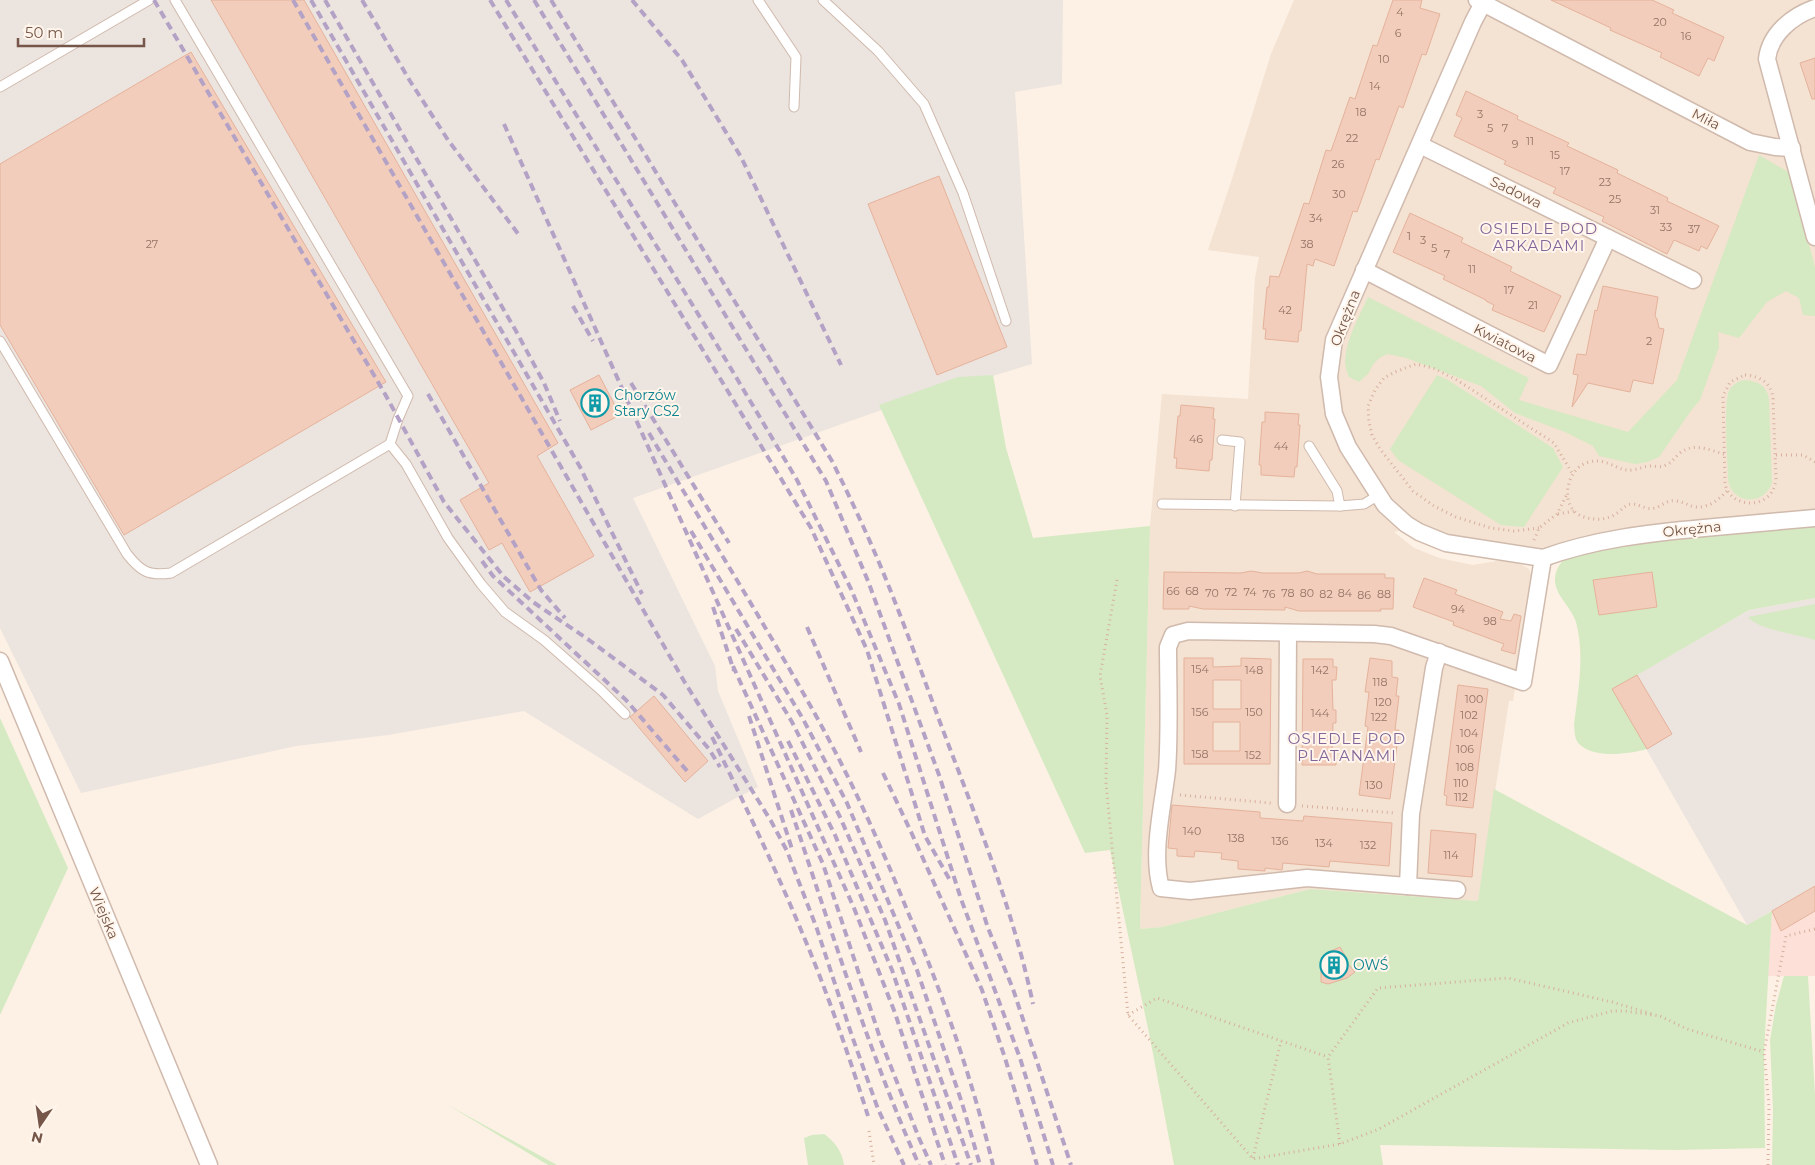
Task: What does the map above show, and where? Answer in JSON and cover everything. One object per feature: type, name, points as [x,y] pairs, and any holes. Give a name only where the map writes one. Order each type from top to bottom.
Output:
[{"type":"street","name":"Okrężna","points":[[1480,2],[1473,22],[1334,340],[1330,362],[1330,386],[1334,414],[1342,436],[1377,496],[1394,515],[1431,538],[1446,543],[1543,558],[1569,548],[1600,541],[1667,531],[1815,518]]},
{"type":"street","name":"Miła","points":[[1480,2],[1750,142],[1792,148]]},
{"type":"street","points":[[1813,5],[1783,27],[1775,36],[1767,59],[1770,76],[1792,148],[1815,236]]},
{"type":"street","name":"Sadowa","points":[[1420,144],[1693,280]]},
{"type":"street","name":"Kwiatowa","points":[[1364,270],[1549,365],[1608,238]]},
{"type":"street","points":[[1457,890],[1307,878],[1190,891],[1161,888],[1157,865],[1160,818],[1167,769],[1168,647],[1173,635],[1188,630],[1382,635],[1406,640],[1523,682],[1543,558]]},
{"type":"street","points":[[1286,804],[1288,633]]},
{"type":"street","points":[[1408,886],[1411,814],[1434,668],[1439,652]]},
{"type":"street","name":"Wiejska","points":[[0,661],[209,1165]]},
{"type":"lane","points":[[0,87],[149,0]]},
{"type":"lane","points":[[0,341],[127,554],[138,568],[156,575],[171,573],[390,444],[408,396],[175,0]]},
{"type":"lane","points":[[758,0],[796,57],[794,106]]},
{"type":"lane","points":[[823,0],[878,51],[924,104],[963,193],[1006,321]]},
{"type":"lane","points":[[1222,440],[1240,442],[1235,506]]},
{"type":"lane","points":[[390,444],[406,464],[448,538],[505,612],[544,640],[601,690],[624,714]]},
{"type":"lane","points":[[1309,446],[1337,491],[1340,506]]},
{"type":"lane","points":[[1162,504],[1340,506],[1364,504],[1377,496]]},
{"type":"path","points":[[1539,528],[1514,531],[1491,528],[1456,517],[1434,506],[1414,491],[1380,449],[1372,435],[1368,406],[1375,390],[1384,378],[1416,364],[1433,368],[1457,380],[1554,444],[1572,473]]},
{"type":"path","points":[[1745,375],[1758,377],[1772,390],[1776,481],[1767,498],[1750,503],[1738,500],[1727,491],[1724,454],[1723,396],[1730,382],[1745,375]]},
{"type":"path","points":[[1532,546],[1539,528],[1557,514],[1567,494],[1568,482],[1572,473],[1581,464],[1595,460],[1608,462],[1620,468],[1630,470],[1650,466],[1662,467],[1670,463],[1683,451],[1694,447],[1707,448],[1724,454]]},
{"type":"path","points":[[1776,455],[1803,455],[1815,462]]},
{"type":"path","points":[[1557,514],[1575,512],[1598,520],[1614,515],[1625,506],[1633,504],[1650,508],[1675,500],[1691,507],[1704,507],[1710,505],[1727,491]]},
{"type":"path","points":[[1567,494],[1575,512]]},
{"type":"path","points":[[1117,580],[1100,676],[1107,714],[1106,783],[1128,1015],[1253,1159]]},
{"type":"path","points":[[1768,1165],[1769,1106],[1764,1052],[1786,936],[1815,929]]},
{"type":"path","points":[[1340,1144],[1328,1057],[1378,988],[1508,978],[1612,1002],[1660,1016],[1687,1029],[1764,1052]]},
{"type":"path","points":[[1128,1015],[1158,998],[1328,1057]]},
{"type":"path","points":[[1253,1159],[1340,1144],[1379,1129],[1568,1022],[1612,1011],[1660,1016]]},
{"type":"path","points":[[1253,1159],[1281,1041]]},
{"type":"path","points":[[869,1131],[874,1165]]},
{"type":"shaded area","points":[[0,0],[1063,0],[1062,84],[1015,92],[1032,364],[890,407],[633,498],[715,666],[718,691],[758,787],[698,819],[524,711],[388,735],[296,746],[81,793],[0,628]]},
{"type":"shaded area","points":[[1294,0],[1815,0],[1815,510],[1650,526],[1587,535],[1541,548],[1454,536],[1421,524],[1394,532],[1414,548],[1439,558],[1473,565],[1503,560],[1517,562],[1529,569],[1532,578],[1513,701],[1509,701],[1478,901],[1310,889],[1162,927],[1140,929],[1150,526],[1162,394],[1248,399],[1255,278],[1259,257],[1208,250],[1271,54]]},
{"type":"shaded area","points":[[1815,598],[1815,886],[1747,925],[1612,689],[1749,610]]},
{"type":"shaded area","points":[[1815,886],[1815,976],[1768,976],[1772,911]]},
{"type":"green space","points":[[1759,155],[1790,173],[1815,267],[1815,316],[1803,315],[1799,298],[1786,291],[1767,302],[1739,338],[1718,332],[1719,347],[1700,400],[1659,457],[1635,464],[1599,456],[1593,446],[1565,432],[1515,413],[1481,386],[1406,358],[1388,354],[1374,363],[1368,374],[1359,382],[1349,377],[1345,361],[1346,353],[1354,328],[1368,297],[1529,378],[1519,400],[1628,432],[1677,380]]},
{"type":"green space","points":[[993,375],[1006,448],[1033,538],[1150,526],[1140,929],[1162,927],[1310,889],[1478,901],[1494,789],[1747,925],[1772,911],[1764,1052],[1765,1148],[1674,1150],[1380,1145],[1383,1165],[1174,1165],[1150,1038],[1110,850],[1085,853],[879,405],[958,377]]},
{"type":"green space","points":[[1437,375],[1448,380],[1553,448],[1563,467],[1524,527],[1501,525],[1398,460],[1390,449]]},
{"type":"green space","points":[[1744,380],[1753,381],[1764,387],[1769,399],[1772,483],[1768,491],[1755,499],[1741,498],[1735,494],[1730,487],[1728,479],[1727,398],[1732,387]]},
{"type":"green space","points":[[1815,526],[1815,598],[1749,610],[1613,689],[1647,749],[1622,754],[1602,753],[1585,749],[1577,742],[1574,725],[1580,674],[1579,635],[1574,616],[1555,584],[1560,563],[1572,554],[1642,542]]},
{"type":"green space","points":[[1815,604],[1815,640],[1760,625],[1748,617]]},
{"type":"green space","points":[[0,718],[68,868],[0,1015]]},
{"type":"green space","points":[[1784,976],[1808,976],[1815,1095],[1815,1165],[1772,1165],[1773,1110],[1770,1040],[1776,1005]]},
{"type":"green space","points":[[448,1105],[557,1165],[548,1165]]},
{"type":"green space","points":[[824,1134],[837,1147],[842,1155],[844,1165],[808,1165],[804,1138]]},
{"type":"building","points":[[211,0],[304,0],[558,443],[537,456],[594,556],[530,592],[502,543],[489,550],[460,500],[489,483]]},
{"type":"building","points":[[1393,0],[1422,0],[1420,8],[1440,14],[1426,55],[1422,54],[1403,108],[1399,106],[1379,160],[1376,159],[1357,212],[1353,211],[1334,266],[1315,259],[1313,266],[1307,264],[1301,331],[1299,331],[1298,342],[1265,339],[1266,329],[1263,329],[1267,287],[1269,287],[1270,276],[1279,277],[1304,203],[1309,204],[1326,150],[1331,151],[1350,97],[1355,99],[1373,45],[1377,46]]},
{"type":"building","points":[[1551,0],[1652,0],[1674,10],[1672,13],[1724,37],[1714,61],[1708,58],[1699,76],[1660,57],[1662,53],[1610,30],[1611,28]]},
{"type":"building","points":[[191,52],[386,382],[124,535],[0,325],[0,164]]},
{"type":"building","points":[[1815,58],[1815,99],[1812,99],[1800,63]]},
{"type":"building","points":[[1466,91],[1518,116],[1517,119],[1569,143],[1567,146],[1618,170],[1617,173],[1668,198],[1667,201],[1719,226],[1707,249],[1701,246],[1699,251],[1674,240],[1667,254],[1602,221],[1604,217],[1553,193],[1556,188],[1504,164],[1506,161],[1454,136],[1462,118],[1456,115]]},
{"type":"building","points":[[939,176],[1007,347],[937,375],[868,204]]},
{"type":"building","points":[[1410,213],[1463,238],[1461,242],[1512,267],[1510,271],[1561,296],[1544,332],[1492,310],[1494,305],[1486,300],[1443,279],[1445,276],[1393,252]]},
{"type":"building","points":[[1603,286],[1658,297],[1655,316],[1659,328],[1664,329],[1653,384],[1633,380],[1630,392],[1588,383],[1572,407],[1578,375],[1573,374],[1577,354],[1586,355],[1595,310],[1597,311]]},
{"type":"building","name":"Chorzów Stary CS2","points":[[599,375],[620,415],[591,430],[570,390]]},
{"type":"building","points":[[1181,405],[1214,408],[1212,460],[1210,460],[1209,471],[1176,468],[1177,458],[1174,458],[1178,416],[1180,416]]},
{"type":"building","points":[[1265,412],[1299,414],[1297,467],[1295,467],[1294,477],[1261,475],[1261,465],[1259,465],[1262,422],[1265,422]]},
{"type":"building","points":[[1251,571],[1263,573],[1299,573],[1307,571],[1317,574],[1385,574],[1385,578],[1394,578],[1393,609],[1380,609],[1381,611],[1299,611],[1285,607],[1285,610],[1203,609],[1189,606],[1189,609],[1163,609],[1164,572],[1241,573]]},
{"type":"building","points":[[1652,572],[1657,607],[1599,615],[1593,580]]},
{"type":"building","points":[[1424,578],[1457,590],[1455,594],[1503,612],[1500,619],[1511,621],[1514,614],[1521,616],[1515,654],[1501,650],[1504,644],[1453,625],[1454,622],[1413,607]]},
{"type":"building","points":[[1184,658],[1213,658],[1213,667],[1241,666],[1241,658],[1271,659],[1270,764],[1184,764]],"holes":[[[1213,680],[1241,680],[1241,709],[1213,709]],[[1213,722],[1240,722],[1240,751],[1213,751]]]},
{"type":"building","points":[[1370,658],[1392,661],[1392,677],[1398,678],[1396,696],[1399,696],[1395,730],[1399,730],[1390,799],[1359,795],[1368,727],[1365,726],[1369,692],[1365,692]]},
{"type":"building","points":[[1303,659],[1333,659],[1333,667],[1337,667],[1336,680],[1332,680],[1333,710],[1336,710],[1336,723],[1333,723],[1332,752],[1336,752],[1336,765],[1302,765]]},
{"type":"building","points":[[1637,675],[1672,734],[1647,749],[1612,689]]},
{"type":"building","points":[[1458,685],[1488,689],[1473,808],[1446,805],[1447,796],[1444,795]]},
{"type":"building","points":[[654,696],[708,761],[685,782],[630,717]]},
{"type":"building","points":[[1172,805],[1260,812],[1260,818],[1303,821],[1304,816],[1392,823],[1389,866],[1330,861],[1329,867],[1283,863],[1282,870],[1265,868],[1265,871],[1238,869],[1238,861],[1221,859],[1222,853],[1195,851],[1194,857],[1177,856],[1177,849],[1168,848]]},
{"type":"building","points":[[1431,830],[1476,834],[1472,877],[1428,873]]},
{"type":"building","points":[[1815,886],[1815,911],[1781,931],[1772,911]]},
{"type":"building","name":"OWŚ","points":[[1340,947],[1348,964],[1355,972],[1347,978],[1328,984],[1321,982],[1321,960],[1331,951]]},
{"type":"railway","points":[[154,0],[385,394],[444,502],[504,577],[533,602],[589,640],[663,695],[709,749],[720,767]]},
{"type":"railway","points":[[293,0],[684,681],[771,821],[787,851],[817,929],[878,1109],[904,1165]]},
{"type":"railway","points":[[311,0],[580,467],[642,594]]},
{"type":"railway","points":[[325,0],[516,331],[544,383],[560,421]]},
{"type":"railway","points":[[362,0],[448,140],[519,235]]},
{"type":"railway","points":[[490,0],[811,528],[867,650],[925,836],[951,882]]},
{"type":"railway","points":[[506,0],[717,345],[797,480],[851,589],[899,704],[961,899],[1020,1058],[1053,1165]]},
{"type":"railway","points":[[534,0],[826,481],[868,581],[939,775],[988,928],[1013,989],[1071,1165]]},
{"type":"railway","points":[[551,0],[832,461],[844,485],[875,552],[897,606],[984,838],[1016,937],[1033,1004]]},
{"type":"railway","points":[[632,0],[682,60],[741,157],[841,365]]},
{"type":"railway","points":[[504,124],[854,908],[895,1013],[945,1165]]},
{"type":"railway","points":[[573,306],[593,341]]},
{"type":"railway","points":[[631,383],[729,543]]},
{"type":"railway","points":[[428,394],[541,590],[565,618]]},
{"type":"railway","points":[[649,433],[795,679],[828,738],[864,810],[897,885],[944,1004],[976,1100],[993,1165]]},
{"type":"railway","points":[[691,531],[803,719],[847,803],[917,970],[962,1103],[980,1165]]},
{"type":"railway","points":[[482,561],[493,576],[626,700],[688,772]]},
{"type":"railway","points":[[713,607],[734,671]]},
{"type":"railway","points":[[807,627],[861,752]]},
{"type":"railway","points":[[736,629],[792,722],[840,817],[885,920],[971,1165]]},
{"type":"railway","points":[[733,666],[823,864],[882,1044],[931,1165]]},
{"type":"railway","points":[[749,716],[792,849]]},
{"type":"railway","points":[[712,737],[747,809],[811,953],[837,1022],[868,1116]]},
{"type":"railway","points":[[788,741],[835,835],[892,970],[958,1165]]},
{"type":"railway","points":[[883,773],[982,990],[1005,1058],[1037,1165]]},
{"type":"railway","points":[[791,810],[867,1034],[900,1122],[919,1165]]},
{"type":"place","name":"Chorzów Stary CS2","points":[[595,403]]},
{"type":"place","name":"OWŚ","points":[[1334,965]]},
{"type":"district","name":"OSIEDLE POD ARKADAMI","points":[[1539,238]]},
{"type":"district","name":"OSIEDLE POD PLATANAMI","points":[[1347,748]]}]
